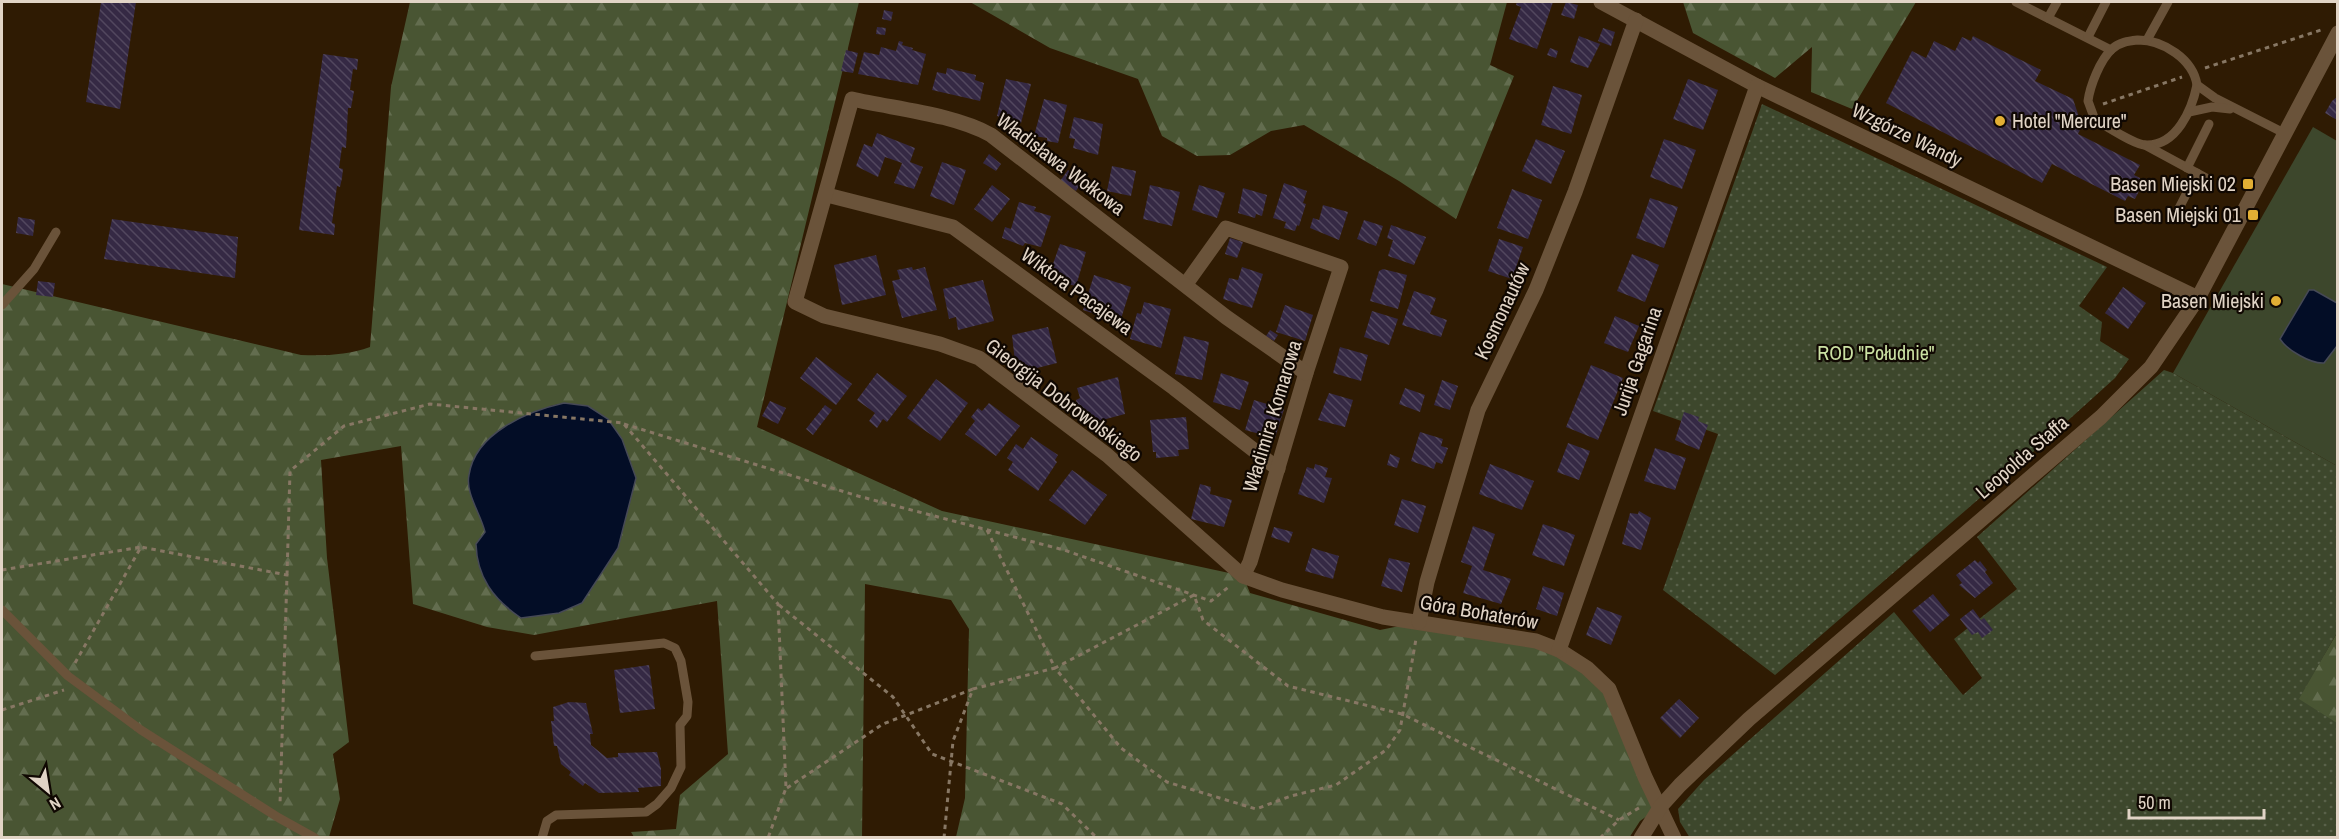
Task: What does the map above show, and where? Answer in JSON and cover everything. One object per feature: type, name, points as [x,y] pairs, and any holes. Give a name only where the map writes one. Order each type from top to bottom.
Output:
[{"type":"street","name":"Wzgórze Wandy","points":[[1601,2],[1756,86],[2198,298]]},
{"type":"street","name":"Kosmonautów","points":[[1419,622],[1426,582],[1478,410],[1536,290],[1575,192],[1636,20]]},
{"type":"street","name":"Leopolda Staffa","points":[[1641,837],[1661,806],[1690,774],[1780,692],[2101,417],[2151,367],[2198,298],[2337,33]]},
{"type":"street","name":"Jurija Gagarina","points":[[1559,650],[1756,86]]},
{"type":"street","name":"Władisława Wołkowa","points":[[827,195],[852,99],[977,127],[991,135],[1234,323],[1306,373]]},
{"type":"street","name":"Gieorgija Dobrowolskiego","points":[[827,195],[795,302],[824,316],[940,344],[979,358],[1107,455],[1243,576]]},
{"type":"street","name":"Wiktora Pacajewa","points":[[827,195],[953,227],[1174,388],[1278,470]]},
{"type":"street","name":"Władimira Komarowa","points":[[1186,284],[1226,228],[1341,267],[1306,373],[1250,562],[1243,576]]},
{"type":"street","name":"Góra Bohaterów","points":[[1243,576],[1282,590],[1383,616],[1536,641],[1559,650],[1587,668],[1609,689],[1645,777],[1674,837]]},
{"type":"lane","points":[[2016,2],[2111,50]]},
{"type":"lane","points":[[2048,18],[2057,2]]},
{"type":"lane","points":[[2088,37],[2106,2]]},
{"type":"lane","points":[[2147,40],[2168,2]]},
{"type":"lane","points":[[2175,216],[2202,176],[2095,120],[2088,101],[2099,71],[2111,50],[2124,42],[2147,40],[2186,61],[2197,85],[2215,98],[2286,134]]},
{"type":"lane","points":[[2145,145],[2169,138],[2189,112],[2197,85]]},
{"type":"lane","points":[[2189,112],[2212,107],[2239,110]]},
{"type":"lane","points":[[2187,168],[2209,124]]},
{"type":"lane","points":[[2,305],[34,269],[56,232]]},
{"type":"lane","points":[[2,610],[68,676],[141,730],[279,818],[315,837]]},
{"type":"lane","points":[[536,656],[664,643],[675,648],[681,661],[688,702],[687,716],[680,725],[681,767],[671,788],[657,804],[646,812],[630,814],[556,815],[547,820],[542,837]]},
{"type":"path","points":[[279,818],[290,471],[344,426],[430,404],[622,423],[858,496],[1064,550],[1211,601],[1243,576]]},
{"type":"path","points":[[622,423],[778,604],[893,697],[933,754],[1062,804],[1097,837]]},
{"type":"path","points":[[987,530],[1054,668],[1121,748],[1167,782],[1256,809],[1291,796],[1336,785],[1386,750],[1400,730],[1419,622]]},
{"type":"path","points":[[2,570],[141,547],[287,575]]},
{"type":"path","points":[[68,676],[141,547]]},
{"type":"path","points":[[1194,595],[1203,620],[1288,686],[1402,714],[1619,819]]},
{"type":"path","points":[[786,788],[883,724],[973,689],[1054,668],[1194,595]]},
{"type":"path","points":[[768,837],[786,788],[778,604]]},
{"type":"path","points":[[2,710],[80,684]]},
{"type":"path","points":[[944,837],[953,741],[973,689]]},
{"type":"path","points":[[1600,837],[1619,819],[1646,804],[1661,806]]},
{"type":"green space","points":[[410,2],[859,2],[757,427],[942,511],[1243,576],[1250,593],[1380,630],[1419,622],[1517,638],[1590,667],[1661,806],[1640,821],[1629,838],[956,837],[965,798],[969,629],[951,600],[865,584],[862,837],[634,837],[631,832],[676,829],[680,795],[728,754],[717,601],[534,635],[487,627],[413,604],[401,446],[321,460],[327,558],[349,742],[333,754],[340,799],[329,837],[2,838],[2,284],[301,355],[336,354],[370,347],[391,87]],"holes":[[[564,403],[588,406],[636,478],[618,548],[485,532],[481,514],[550,406]]]},
{"type":"green space","points":[[970,2],[1507,2],[1490,65],[1514,76],[1456,219],[1399,181],[1304,125],[1271,131],[1230,155],[1197,156],[1162,136],[1138,79],[1050,48]]},
{"type":"green space","points":[[1683,2],[1916,2],[1852,109],[1811,92],[1812,47],[1775,78],[1693,33]]},
{"type":"green space","name":"ROD \"Południe\"","points":[[1762,104],[2107,267],[2079,306],[2102,322],[2100,341],[2129,359],[2115,378],[2032,453],[1775,675],[1663,590],[1718,434],[1653,411]]},
{"type":"green space","name":"Basen Miejski","points":[[2313,127],[2337,141],[2337,466],[2173,373]]},
{"type":"green space","points":[[2164,370],[2337,466],[2337,633],[2299,699],[2337,723],[2337,837],[1690,838],[1680,822],[1678,809],[1704,780],[1894,612],[1963,695],[1982,678],[1954,639],[2017,589],[1977,537]]},
{"type":"green space","points":[[2337,633],[2337,837],[2286,838],[2295,704]]},
{"type":"water","points":[[2309,290],[2314,290],[2337,303],[2337,346],[2324,363],[2300,356],[2280,339]]},
{"type":"water","points":[[564,403],[588,406],[608,419],[622,439],[636,478],[618,548],[582,603],[559,613],[521,618],[502,603],[483,577],[476,544],[485,532],[469,489],[469,475],[473,460],[481,447],[505,426],[535,412]]},
{"type":"building","points":[[101,2],[136,2],[120,109],[86,102]]},
{"type":"building","points":[[1517,2],[1553,2],[1537,49],[1509,39],[1521,7],[1516,5]]},
{"type":"building","points":[[1566,2],[1578,5],[1574,19],[1561,15]]},
{"type":"building","points":[[884,10],[893,12],[891,21],[882,19]]},
{"type":"building","points":[[877,27],[886,28],[885,35],[876,34]]},
{"type":"building","points":[[1603,28],[1615,32],[1611,46],[1598,41]]},
{"type":"building","points":[[1579,36],[1600,44],[1588,68],[1570,62]]},
{"type":"building","name":"Hotel \"Mercure\"","points":[[1973,36],[2041,70],[2035,81],[2073,99],[2082,126],[2078,134],[2140,165],[2134,175],[2140,178],[2141,187],[2135,199],[2128,196],[2125,201],[2052,164],[2042,183],[1886,103],[1912,51],[1926,58],[1934,41],[1955,51],[1962,37],[1971,41]]},
{"type":"building","points":[[899,41],[903,42],[902,45],[913,48],[912,50],[926,54],[918,85],[858,74],[864,52],[879,55],[881,47],[896,51]]},
{"type":"building","points":[[1550,48],[1558,51],[1556,58],[1547,55]]},
{"type":"building","points":[[846,50],[858,53],[853,73],[841,71]]},
{"type":"building","points":[[323,54],[358,59],[357,70],[353,69],[350,90],[354,91],[351,108],[348,108],[346,148],[342,147],[339,168],[343,169],[340,187],[337,186],[332,223],[335,224],[334,235],[299,230]]},
{"type":"building","points":[[947,68],[976,75],[975,80],[984,83],[980,101],[932,90],[937,72],[946,74]]},
{"type":"building","points":[[1006,79],[1031,84],[1021,123],[997,116]]},
{"type":"building","points":[[1688,79],[1718,90],[1703,130],[1673,119]]},
{"type":"building","points":[[1553,86],[1582,95],[1571,134],[1541,125]]},
{"type":"building","points":[[2337,97],[2337,120],[2325,113]]},
{"type":"building","points":[[1044,99],[1067,105],[1058,143],[1034,136]]},
{"type":"building","points":[[1074,117],[1103,124],[1098,155],[1073,148],[1075,139],[1069,138]]},
{"type":"building","points":[[877,133],[915,148],[910,162],[923,167],[914,189],[894,183],[902,163],[885,157],[878,177],[856,166],[864,144],[872,147]]},
{"type":"building","points":[[1536,139],[1565,151],[1551,184],[1522,171]]},
{"type":"building","points":[[1664,139],[1696,150],[1682,189],[1650,177]]},
{"type":"building","points":[[989,154],[1001,164],[996,171],[983,163]]},
{"type":"building","points":[[942,162],[966,170],[954,205],[930,196]]},
{"type":"building","points":[[1112,166],[1136,171],[1131,196],[1107,191]]},
{"type":"building","points":[[1068,170],[1083,180],[1076,191],[1060,181]]},
{"type":"building","points":[[1284,183],[1307,191],[1303,203],[1306,204],[1299,226],[1297,225],[1295,231],[1284,228],[1286,222],[1273,218]]},
{"type":"building","points":[[992,185],[1010,199],[992,222],[974,209]]},
{"type":"building","points":[[1150,185],[1180,192],[1172,226],[1143,219]]},
{"type":"building","points":[[1199,185],[1225,193],[1217,218],[1192,210]]},
{"type":"building","points":[[1243,188],[1267,195],[1262,216],[1256,214],[1255,218],[1238,213]]},
{"type":"building","points":[[1512,189],[1542,200],[1528,239],[1497,228]]},
{"type":"building","points":[[1650,198],[1678,207],[1664,248],[1636,238]]},
{"type":"building","points":[[1019,202],[1036,207],[1034,211],[1051,216],[1041,247],[1025,243],[1023,246],[1002,238],[1005,227],[1011,229]]},
{"type":"building","points":[[1323,205],[1348,212],[1339,240],[1310,228],[1313,218],[1319,220]]},
{"type":"building","points":[[18,217],[35,220],[33,236],[16,233]]},
{"type":"building","points":[[112,219],[238,237],[235,278],[104,259]]},
{"type":"building","points":[[1364,220],[1383,226],[1376,246],[1357,239]]},
{"type":"building","points":[[1391,225],[1426,237],[1414,265],[1388,256],[1393,240],[1387,238]]},
{"type":"building","points":[[1230,238],[1243,242],[1237,258],[1225,254]]},
{"type":"building","points":[[1499,239],[1523,247],[1512,279],[1488,271]]},
{"type":"building","points":[[1060,244],[1086,252],[1076,286],[1067,284],[1066,287],[1048,278]]},
{"type":"building","points":[[1632,254],[1659,265],[1645,302],[1617,291]]},
{"type":"building","points":[[876,255],[886,295],[842,305],[834,265]]},
{"type":"building","points":[[912,267],[913,270],[925,267],[937,310],[902,318],[892,281],[900,279],[897,270]]},
{"type":"building","points":[[1242,267],[1263,274],[1252,308],[1223,299],[1229,278],[1238,280]]},
{"type":"building","points":[[1383,269],[1407,275],[1398,309],[1370,301],[1379,271]]},
{"type":"building","points":[[1094,275],[1131,287],[1120,322],[1083,310]]},
{"type":"building","points":[[983,280],[994,321],[958,330],[956,317],[949,319],[943,289]]},
{"type":"building","points":[[38,281],[55,283],[53,297],[36,295]]},
{"type":"building","points":[[2123,287],[2146,303],[2128,329],[2105,313]]},
{"type":"building","points":[[1414,291],[1436,298],[1430,314],[1447,320],[1441,337],[1402,325]]},
{"type":"building","points":[[1144,302],[1171,309],[1161,348],[1130,339],[1137,313],[1141,314]]},
{"type":"building","points":[[1285,305],[1313,315],[1305,341],[1276,332]]},
{"type":"building","points":[[1372,311],[1398,319],[1389,345],[1364,337]]},
{"type":"building","points":[[1615,316],[1639,326],[1628,352],[1604,343]]},
{"type":"building","points":[[1048,327],[1057,363],[1021,372],[1018,361],[1015,362],[1012,335]]},
{"type":"building","points":[[1270,330],[1278,335],[1274,341],[1266,336]]},
{"type":"building","points":[[1184,336],[1209,342],[1202,380],[1175,374]]},
{"type":"building","points":[[1340,347],[1368,355],[1361,381],[1333,373]]},
{"type":"building","points":[[816,357],[852,384],[836,405],[800,378]]},
{"type":"building","points":[[1591,365],[1623,378],[1598,440],[1566,427]]},
{"type":"building","points":[[877,373],[907,396],[887,422],[883,419],[877,428],[869,421],[875,413],[857,400]]},
{"type":"building","points":[[1221,373],[1249,382],[1240,410],[1213,402]]},
{"type":"building","points":[[1118,377],[1125,414],[1087,424],[1085,418],[1081,419],[1076,400],[1080,398],[1077,388]]},
{"type":"building","points":[[936,379],[968,403],[940,441],[907,418]]},
{"type":"building","points":[[1442,380],[1458,386],[1450,410],[1434,405]]},
{"type":"building","points":[[1405,388],[1425,395],[1420,412],[1399,404]]},
{"type":"building","points":[[1329,393],[1353,400],[1345,427],[1318,420]]},
{"type":"building","points":[[1254,400],[1284,409],[1275,438],[1245,430]]},
{"type":"building","points":[[770,401],[786,408],[778,424],[762,416]]},
{"type":"building","points":[[989,403],[1020,426],[996,456],[965,434],[975,421],[971,417],[978,408],[982,411]]},
{"type":"building","points":[[825,405],[832,410],[813,435],[806,429]]},
{"type":"building","points":[[1684,412],[1699,417],[1698,421],[1708,425],[1699,450],[1675,440]]},
{"type":"building","points":[[1186,417],[1189,449],[1178,450],[1179,456],[1156,458],[1156,452],[1153,452],[1150,420]]},
{"type":"building","points":[[1420,432],[1443,439],[1441,446],[1448,448],[1442,464],[1436,462],[1434,469],[1411,461]]},
{"type":"building","points":[[1031,437],[1058,455],[1055,460],[1057,462],[1038,491],[1008,470],[1013,462],[1007,458],[1016,444],[1023,449]]},
{"type":"building","points":[[1568,443],[1590,451],[1579,480],[1557,472]]},
{"type":"building","points":[[1655,448],[1686,458],[1675,490],[1644,481]]},
{"type":"building","points":[[1390,454],[1400,458],[1397,468],[1387,465]]},
{"type":"building","points":[[1315,464],[1328,468],[1325,477],[1332,478],[1324,503],[1298,494],[1307,467],[1314,469]]},
{"type":"building","points":[[1490,464],[1534,481],[1522,510],[1479,494]]},
{"type":"building","points":[[1072,470],[1107,495],[1085,525],[1049,500]]},
{"type":"building","points":[[1200,484],[1211,487],[1210,494],[1232,500],[1224,527],[1191,519]]},
{"type":"building","points":[[1402,499],[1426,506],[1418,533],[1394,525]]},
{"type":"building","points":[[1639,511],[1651,518],[1641,550],[1622,544],[1630,513],[1638,514]]},
{"type":"building","points":[[1543,524],[1575,535],[1564,566],[1532,555]]},
{"type":"building","points":[[1473,526],[1495,534],[1483,570],[1511,579],[1501,604],[1463,593],[1472,566],[1461,562]]},
{"type":"building","points":[[1274,527],[1293,532],[1289,543],[1271,537]]},
{"type":"building","points":[[1312,548],[1339,556],[1333,579],[1305,571]]},
{"type":"building","points":[[1389,558],[1410,563],[1402,592],[1381,586]]},
{"type":"building","points":[[1975,560],[1978,563],[1980,561],[1993,583],[1975,598],[1959,585],[1962,583],[1956,575]]},
{"type":"building","points":[[1543,586],[1564,593],[1557,616],[1536,609]]},
{"type":"building","points":[[1933,594],[1950,615],[1930,632],[1912,611]]},
{"type":"building","points":[[1597,607],[1622,616],[1611,645],[1586,635]]},
{"type":"building","points":[[1973,609],[1993,630],[1982,638],[1978,632],[1972,635],[1960,619]]},
{"type":"building","points":[[649,665],[655,709],[620,713],[614,670]]},
{"type":"building","points":[[1679,699],[1699,718],[1680,738],[1660,718]]},
{"type":"building","points":[[569,702],[586,703],[593,734],[590,734],[591,745],[607,758],[618,757],[618,753],[657,752],[661,769],[661,786],[638,788],[639,792],[599,793],[585,783],[583,786],[569,775],[571,772],[561,764],[557,746],[554,746],[551,721],[554,721],[553,707]]},
{"type":"place","name":"Hotel \"Mercure\"","points":[[2000,121]]},
{"type":"place","name":"Basen Miejski 02","points":[[2248,184]]},
{"type":"place","name":"Basen Miejski 01","points":[[2253,215]]},
{"type":"place","name":"Basen Miejski","points":[[2276,301]]}]
